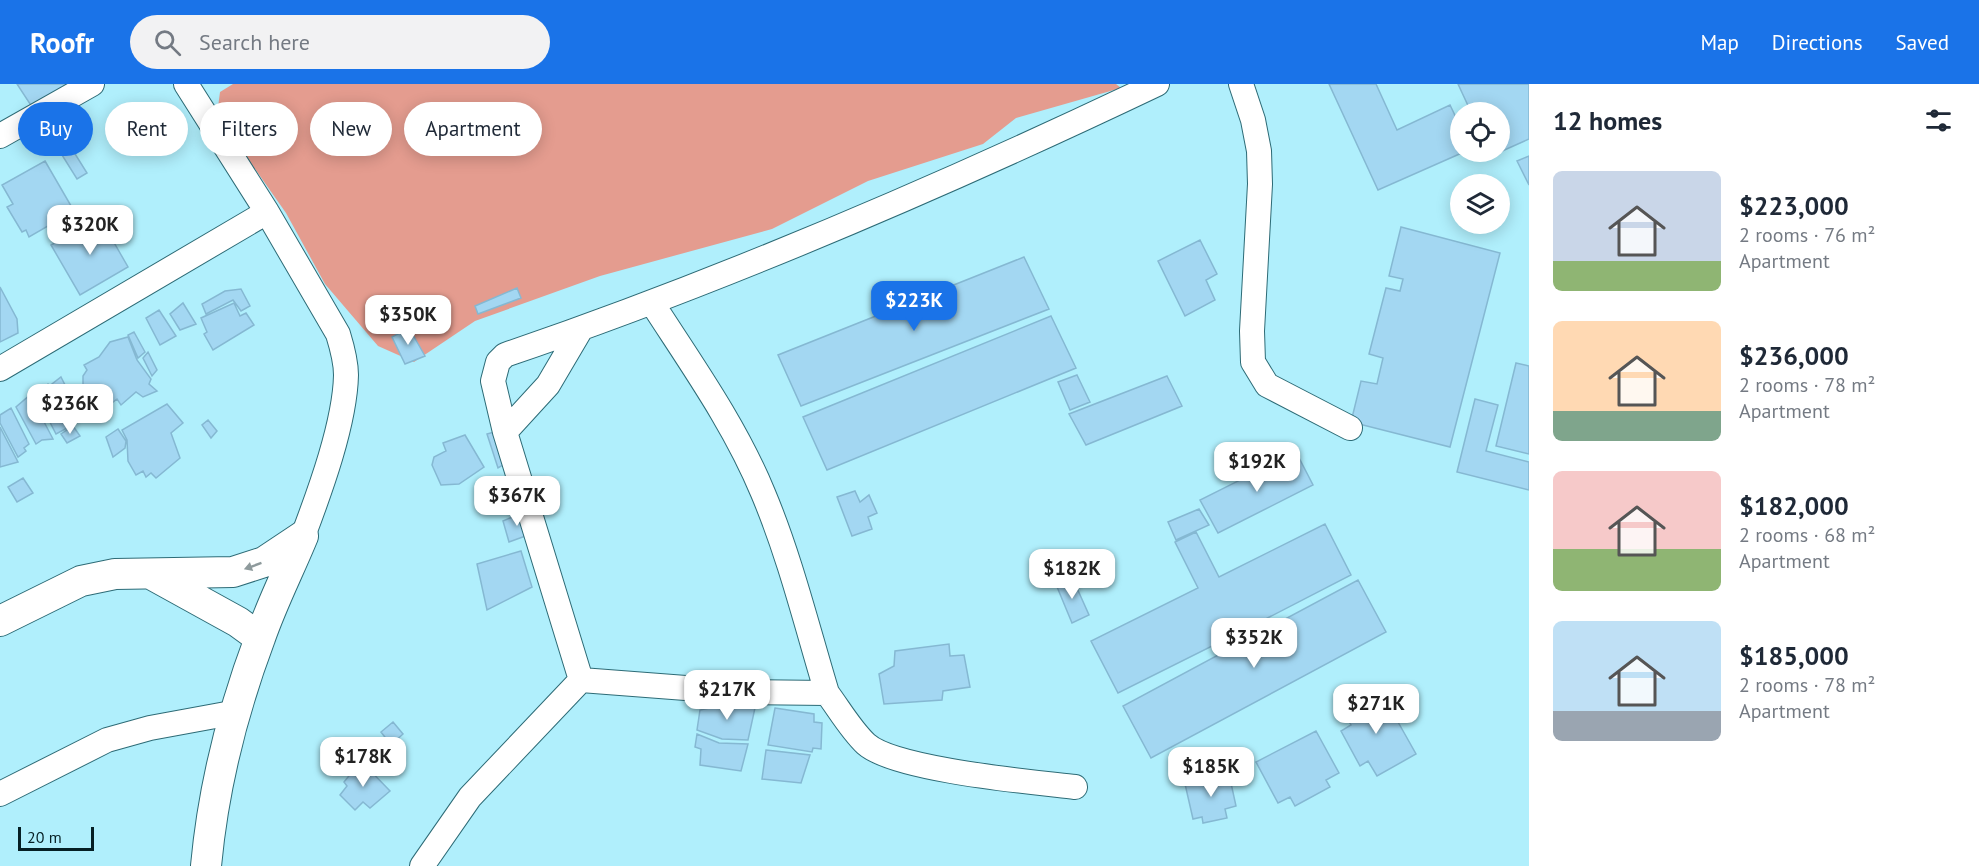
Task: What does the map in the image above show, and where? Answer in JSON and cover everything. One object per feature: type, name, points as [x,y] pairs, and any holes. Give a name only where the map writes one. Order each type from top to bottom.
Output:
[{"type":"street","points":[[0,136],[93,84]]},
{"type":"street","points":[[186,84],[267,212],[338,334],[346,374],[344,396],[322,483],[303,536],[260,638],[237,712],[216,796],[206,866]]},
{"type":"street","points":[[1241,84],[1253,120],[1259,151],[1260,184],[1252,332],[1253,362],[1267,385],[1350,428]]},
{"type":"street","points":[[581,680],[505,432],[493,381],[498,362],[505,355],[652,303],[931,190],[1143,87]]},
{"type":"street","points":[[0,369],[267,212]]},
{"type":"street","points":[[652,303],[713,397],[763,493],[783,546],[827,693],[867,744],[883,753],[922,764],[1005,779],[1076,787]]},
{"type":"street","points":[[505,432],[548,385],[581,329]]},
{"type":"street","points":[[0,621],[81,581],[115,574],[233,572],[264,561],[303,536]]},
{"type":"street","points":[[149,573],[238,622],[260,638]]},
{"type":"street","points":[[581,680],[738,692],[827,693]]},
{"type":"street","points":[[422,866],[470,796],[581,680]]},
{"type":"street","points":[[0,794],[107,740],[150,728],[237,712]]},
{"type":"shaded area","points":[[233,84],[1116,84],[1121,88],[1016,118],[983,144],[868,181],[772,229],[600,276],[475,321],[414,362],[378,346],[325,284],[286,213],[246,156],[298,156],[298,102],[219,102],[220,92]]},
{"type":"building","points":[[17,84],[74,84],[46,102],[29,102]]},
{"type":"building","points":[[1329,84],[1376,84],[1397,130],[1450,105],[1450,158],[1378,190]]},
{"type":"building","points":[[1458,84],[1529,84],[1529,139],[1510,148],[1510,102],[1466,102]]},
{"type":"building","points":[[63,156],[76,156],[87,173],[77,179]]},
{"type":"building","points":[[1529,156],[1529,185],[1517,161]]},
{"type":"building","points":[[45,161],[74,211],[29,237],[26,230],[22,232],[7,207],[13,204],[2,185]]},
{"type":"building","points":[[100,218],[128,267],[80,295],[51,245]]},
{"type":"building","points":[[1401,227],[1500,253],[1450,447],[1351,422],[1361,381],[1377,384],[1383,358],[1369,354],[1386,288],[1400,291],[1403,279],[1389,276]]},
{"type":"building","points":[[1200,240],[1217,274],[1206,280],[1215,300],[1185,316],[1158,261]]},
{"type":"building","points":[[1024,257],[1049,309],[801,406],[778,355]]},
{"type":"building","points":[[0,287],[17,319],[18,333],[0,342]]},
{"type":"building","points":[[517,288],[521,298],[478,314],[475,306]]},
{"type":"building","points":[[241,289],[250,306],[241,311],[233,300],[206,314],[202,304],[225,291]]},
{"type":"building","points":[[183,303],[196,324],[180,330],[170,314]]},
{"type":"building","points":[[234,303],[240,316],[246,313],[254,325],[213,350],[204,334],[207,332],[201,318]]},
{"type":"building","points":[[159,310],[176,336],[160,345],[146,318]]},
{"type":"building","points":[[1051,316],[1076,368],[827,470],[803,417]]},
{"type":"building","points":[[409,328],[425,356],[405,364],[392,337]]},
{"type":"building","points":[[134,332],[145,352],[138,358],[128,335]]},
{"type":"building","points":[[128,337],[137,360],[151,379],[149,384],[157,391],[143,397],[136,392],[121,405],[117,399],[108,406],[96,399],[83,385],[83,376],[87,370],[84,365],[99,357],[110,342]]},
{"type":"building","points":[[148,352],[157,370],[152,376],[143,358]]},
{"type":"building","points":[[1516,363],[1529,366],[1529,454],[1496,446]]},
{"type":"building","points":[[1077,375],[1090,402],[1070,410],[1058,382]]},
{"type":"building","points":[[1167,376],[1182,406],[1086,445],[1069,414]]},
{"type":"building","points":[[61,377],[67,389],[59,398],[52,384]]},
{"type":"building","points":[[48,384],[71,426],[56,434],[35,393]]},
{"type":"building","points":[[30,395],[53,439],[42,440],[36,444],[16,407]]},
{"type":"building","points":[[71,399],[77,407],[69,417],[64,406]]},
{"type":"building","points":[[1475,399],[1498,405],[1486,451],[1529,462],[1529,490],[1457,472]]},
{"type":"building","points":[[167,404],[183,423],[171,433],[180,458],[156,478],[151,473],[146,477],[143,471],[136,475],[128,461],[127,440],[122,430]]},
{"type":"building","points":[[11,408],[29,444],[24,448],[26,451],[18,457],[0,423],[0,415]]},
{"type":"building","points":[[208,420],[217,431],[211,438],[202,425]]},
{"type":"building","points":[[73,426],[80,436],[67,443],[61,434]]},
{"type":"building","points":[[0,427],[18,462],[0,467]]},
{"type":"building","points":[[118,429],[126,441],[125,448],[113,457],[106,437]]},
{"type":"building","points":[[498,431],[510,461],[498,468],[487,434]]},
{"type":"building","points":[[465,435],[484,467],[459,484],[441,485],[432,465],[434,457],[446,451],[443,443]]},
{"type":"building","points":[[1296,452],[1313,485],[1218,533],[1200,500]]},
{"type":"building","points":[[23,478],[33,493],[17,502],[8,487]]},
{"type":"building","points":[[855,491],[860,502],[869,495],[877,513],[868,517],[872,529],[852,536],[837,497]]},
{"type":"building","points":[[1199,509],[1209,525],[1176,540],[1168,522]]},
{"type":"building","points":[[524,512],[531,534],[509,542],[503,521]]},
{"type":"building","points":[[1325,524],[1351,575],[1252,626],[1256,633],[1225,648],[1222,641],[1118,693],[1091,641],[1198,588],[1175,542],[1196,532],[1219,577]]},
{"type":"building","points":[[521,551],[532,587],[487,610],[477,564]]},
{"type":"building","points":[[1072,577],[1089,615],[1072,623],[1055,582]]},
{"type":"building","points":[[1358,580],[1386,632],[1151,758],[1123,706]]},
{"type":"building","points":[[949,644],[950,656],[964,655],[970,687],[943,691],[942,700],[884,704],[879,674],[894,666],[895,651]]},
{"type":"building","points":[[1380,690],[1416,754],[1377,776],[1368,761],[1360,766],[1341,731],[1351,725],[1343,711]]},
{"type":"building","points":[[713,702],[755,708],[748,740],[722,739],[697,730],[700,710],[709,708]]},
{"type":"building","points":[[775,708],[814,714],[814,722],[822,723],[821,749],[813,748],[812,752],[768,745]]},
{"type":"building","points":[[393,722],[403,734],[391,745],[381,732]]},
{"type":"building","points":[[1316,731],[1339,773],[1326,780],[1330,787],[1295,806],[1290,797],[1278,803],[1256,762]]},
{"type":"building","points":[[697,734],[719,743],[748,744],[741,771],[700,765],[701,749],[695,747]]},
{"type":"building","points":[[394,746],[401,753],[389,766],[383,759]]},
{"type":"building","points":[[766,750],[810,755],[801,783],[762,779]]},
{"type":"building","points":[[361,761],[390,791],[370,808],[363,802],[355,810],[340,795],[347,786],[344,782]]},
{"type":"building","points":[[1229,774],[1236,806],[1225,809],[1227,818],[1203,823],[1202,817],[1193,819],[1185,784]]}]
